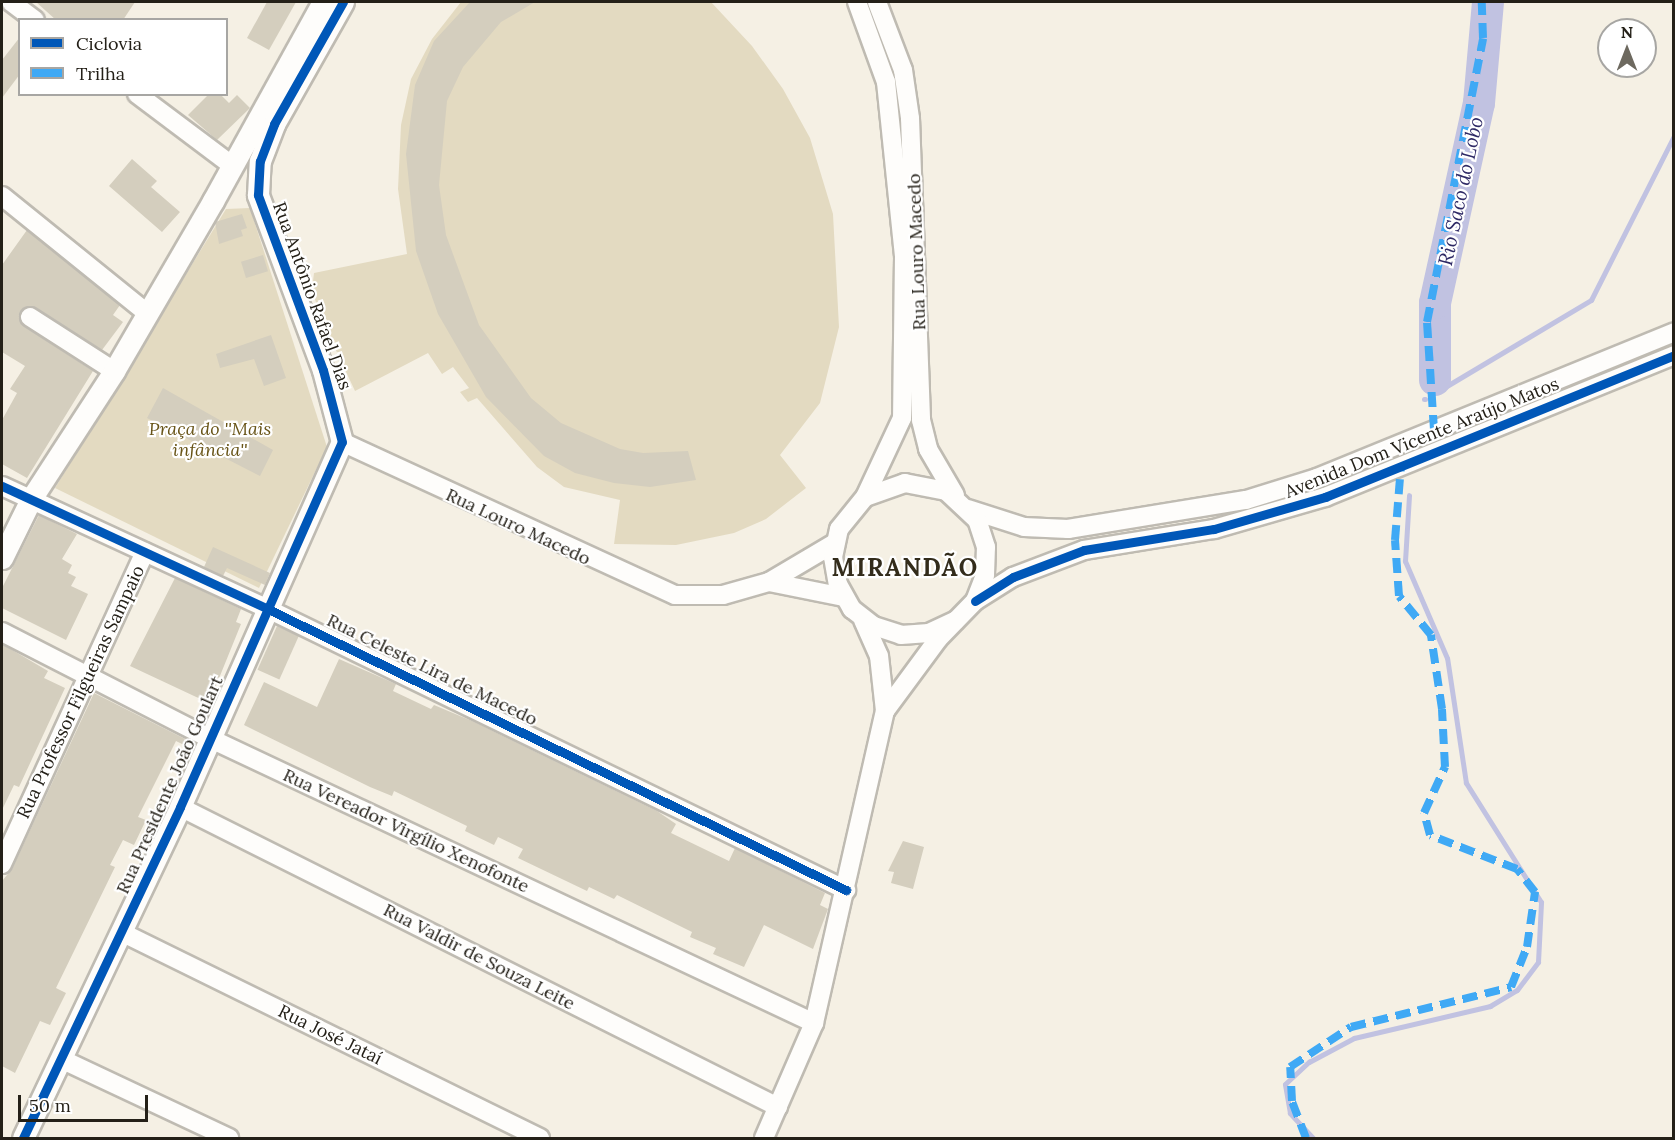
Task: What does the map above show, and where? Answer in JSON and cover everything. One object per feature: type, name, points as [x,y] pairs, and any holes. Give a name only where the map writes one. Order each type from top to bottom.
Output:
[{"type":"street","points":[[11,2],[32,18]]},
{"type":"street","name":"Rua Antônio Rafael Dias","points":[[323,2],[313,39],[266,143],[258,195],[323,370],[342,442]]},
{"type":"street","name":"Rua Antônio Rafael Dias","points":[[2,558],[31,499],[114,371],[146,312],[233,166],[313,39],[344,2]]},
{"type":"street","name":"Rua Louro Macedo","points":[[857,2],[886,82],[904,257],[902,418],[898,436],[865,497]]},
{"type":"street","name":"Rua Louro Macedo","points":[[877,2],[903,70],[910,118],[921,420],[941,477],[963,504]]},
{"type":"street","points":[[140,96],[233,166]]},
{"type":"street","points":[[220,188],[242,182],[258,195]]},
{"type":"street","points":[[2,196],[146,312]]},
{"type":"street","points":[[30,317],[114,371]]},
{"type":"street","name":"Avenida Dom Vicente Araújo Matos","points":[[963,504],[1024,527],[1068,528],[1246,500],[1317,478],[1674,332]]},
{"type":"street","name":"Avenida Dom Vicente Araújo Matos","points":[[975,601],[1022,573],[1084,550],[1214,528],[1325,497],[1674,354]]},
{"type":"street","name":"Rua Louro Macedo","points":[[342,442],[675,595],[723,595],[769,582],[835,543]]},
{"type":"street","name":"Rua Presidente João Goulart","points":[[23,1138],[180,807],[342,442]]},
{"type":"street","points":[[764,1138],[814,1023],[885,711],[879,656],[862,619],[844,597],[834,571],[835,543],[846,517],[865,497],[891,485],[919,483],[963,504],[986,547],[986,575],[975,601],[955,621],[885,711]]},
{"type":"street","name":"Rua Celeste Lira de Macedo","points":[[2,486],[268,609],[846,890]]},
{"type":"street","name":"Rua Professor Filgueiras Sampaio","points":[[2,864],[92,677],[145,552]]},
{"type":"street","name":"Rua Louro Macedo","points":[[769,582],[844,597]]},
{"type":"street","points":[[862,619],[901,635],[929,633],[955,621]]},
{"type":"street","name":"Rua Vereador Virgílio Xenofonte","points":[[2,632],[209,738],[814,1023]]},
{"type":"street","name":"Rua Valdir de Souza Leite","points":[[180,807],[778,1107]]},
{"type":"street","name":"Rua José Jataí","points":[[121,932],[540,1138]]},
{"type":"street","points":[[61,1059],[229,1138]]},
{"type":"green space","points":[[461,2],[711,2],[752,46],[783,89],[810,138],[833,214],[839,327],[820,403],[780,455],[806,488],[766,519],[734,533],[676,545],[614,544],[620,500],[564,487],[537,467],[477,398],[468,402],[460,392],[469,388],[453,367],[442,374],[428,353],[355,391],[320,316],[312,289],[314,273],[407,254],[398,189],[401,125],[411,79],[432,39]]},
{"type":"green space","name":"Praça do ''Mais infância''","points":[[250,208],[327,447],[259,588],[55,488],[226,209]]},
{"type":"building","points":[[36,2],[135,2],[124,18],[54,18]]},
{"type":"building","points":[[267,2],[296,2],[269,50],[247,38]]},
{"type":"building","points":[[470,2],[535,2],[501,22],[463,67],[447,101],[439,185],[446,235],[479,325],[531,398],[561,423],[620,449],[643,453],[688,451],[696,480],[650,487],[614,483],[575,473],[544,456],[486,397],[438,314],[416,251],[406,154],[415,85],[434,41]]},
{"type":"building","points":[[18,40],[18,77],[2,98],[2,60]]},
{"type":"building","points":[[237,95],[250,108],[217,140],[188,115],[207,96],[222,96],[229,103]]},
{"type":"building","points":[[132,159],[157,181],[151,187],[180,212],[162,232],[109,186]]},
{"type":"building","points":[[242,214],[247,228],[241,230],[243,236],[219,244],[215,222]]},
{"type":"building","points":[[27,230],[120,305],[113,315],[123,322],[102,350],[36,308],[20,311],[24,326],[93,371],[27,478],[2,464],[2,420],[17,393],[10,389],[25,366],[2,352],[2,265]]},
{"type":"building","points":[[263,255],[268,271],[246,278],[241,262]]},
{"type":"building","points":[[271,335],[286,378],[264,386],[254,359],[220,368],[216,354]]},
{"type":"building","points":[[163,388],[273,450],[260,476],[147,418]]},
{"type":"building","points":[[39,515],[77,534],[62,559],[72,565],[68,573],[76,577],[71,586],[88,594],[66,640],[2,608],[2,588]]},
{"type":"building","points":[[213,547],[270,573],[265,585],[227,568],[223,576],[204,567]]},
{"type":"building","points":[[175,578],[241,609],[236,622],[241,624],[209,703],[130,666]]},
{"type":"building","points":[[277,626],[299,636],[279,680],[257,670]]},
{"type":"building","points":[[2,644],[48,671],[44,678],[65,688],[19,787],[14,785],[2,810]]},
{"type":"building","points":[[339,659],[396,684],[393,691],[431,709],[434,705],[472,721],[657,811],[676,824],[671,833],[729,861],[735,848],[825,893],[820,905],[828,909],[813,949],[764,925],[744,967],[713,954],[716,948],[690,937],[692,932],[617,895],[614,899],[589,887],[587,891],[518,858],[523,849],[498,837],[494,845],[465,831],[467,826],[394,791],[392,796],[370,787],[244,725],[264,682],[317,707]]},
{"type":"building","points":[[94,693],[189,741],[186,746],[176,741],[138,817],[146,820],[134,845],[123,840],[110,865],[115,867],[56,988],[66,993],[50,1025],[40,1021],[15,1073],[2,1066],[2,881],[12,869]]},
{"type":"building","points":[[903,841],[924,847],[913,889],[891,883],[894,872],[888,871]]},
{"type":"waterway","name":"Rio Saco do Lobo","points":[[1435,380],[1435,303],[1479,103],[1488,2]]},
{"type":"waterway","points":[[1440,390],[1591,300],[1674,136]]},
{"type":"waterway","name":"Rio Saco do Lobo","points":[[1313,1138],[1290,1113],[1285,1084],[1309,1062],[1354,1038],[1490,1006],[1517,990],[1538,962],[1541,902],[1466,783],[1447,658],[1405,561],[1409,495]]},
{"type":"marked path","points":[[1434,430],[1427,322],[1483,38],[1482,2]]},
{"type":"marked path","points":[[1306,1138],[1292,1101],[1290,1067],[1351,1027],[1511,987],[1527,947],[1535,892],[1517,869],[1430,835],[1424,813],[1445,767],[1442,709],[1431,635],[1399,596],[1395,540],[1401,466]]},
{"type":"cycle path","points":[[23,1138],[180,807],[342,442],[323,370],[258,195],[260,161],[274,124],[343,2]]},
{"type":"cycle path","points":[[975,601],[1013,577],[1084,550],[1214,529],[1325,497],[1674,355]]},
{"type":"cycle path","points":[[2,486],[268,609],[846,890]]},
{"type":"district","name":"MIRANDÃO","points":[[905,568]]}]
